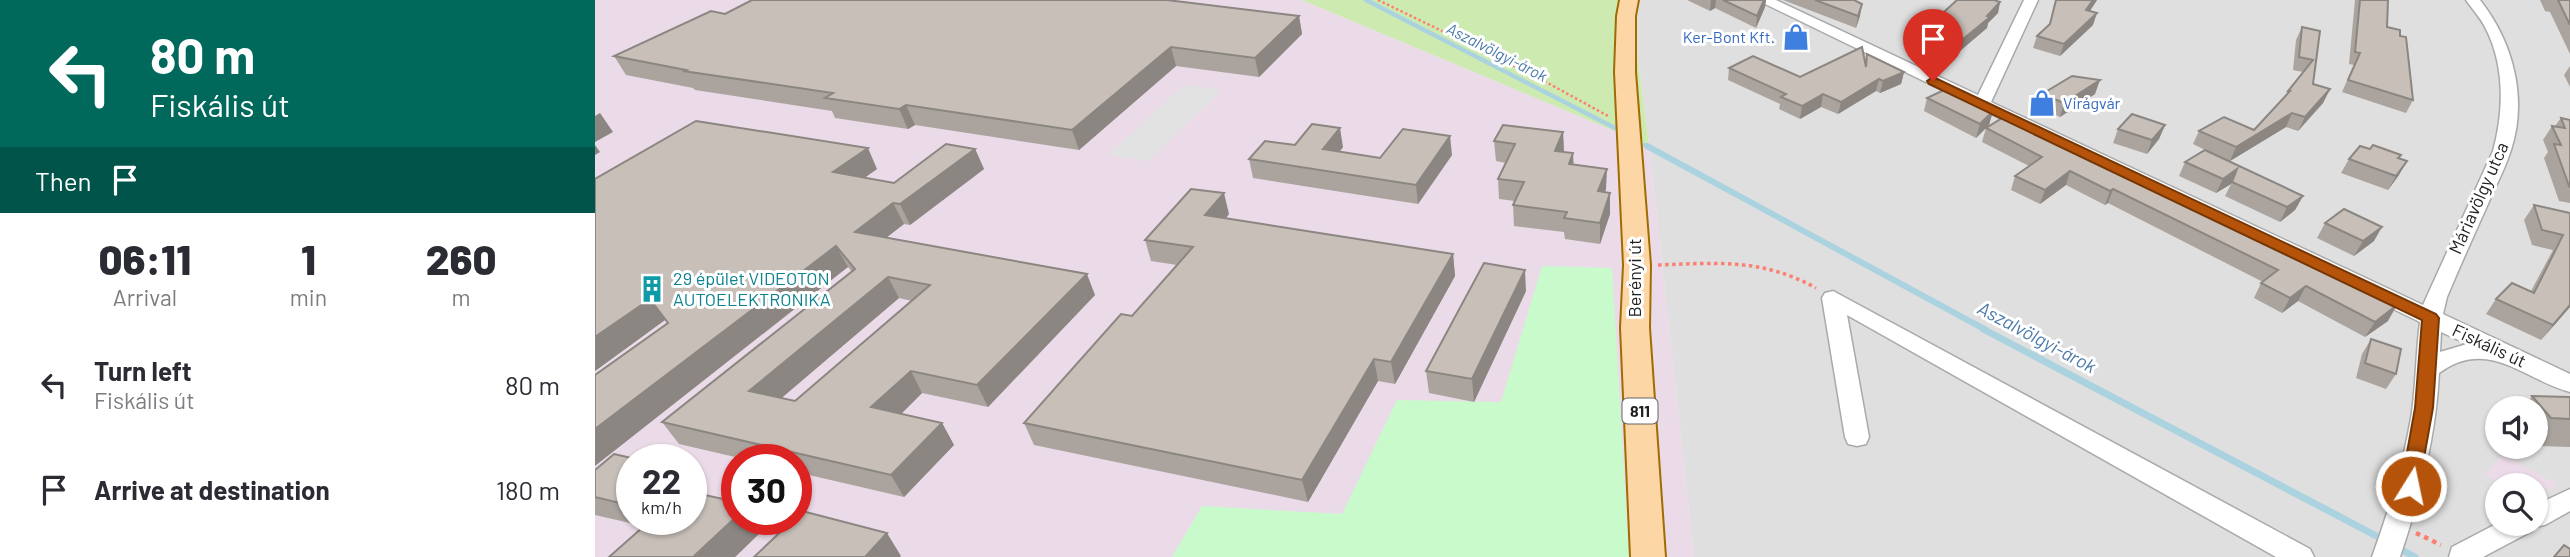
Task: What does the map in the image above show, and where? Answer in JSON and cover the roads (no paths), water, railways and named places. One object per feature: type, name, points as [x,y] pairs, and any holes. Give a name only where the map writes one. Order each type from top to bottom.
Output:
[{"type":"main road","name":"Berényi út","points":[[1629,0],[1624,45],[1637,265],[1635,328],[1648,557]]},
{"type":"street","name":"Fiskális út","points":[[1764,0],[2570,384]]},
{"type":"street","points":[[1982,104],[2031,0]]},
{"type":"street","name":"Máriavölgy utca","points":[[2386,557],[2411,486],[2424,408],[2430,318],[2436,297],[2502,151],[2508,131],[2510,92],[2506,65],[2494,30],[2473,0]]},
{"type":"street","points":[[1857,437],[1833,298],[2300,557]]},
{"type":"street","points":[[2426,371],[2447,355],[2457,352],[2507,354]]},
{"type":"street","points":[[2548,511],[2570,499]]},
{"type":"street","points":[[2462,555],[2498,536]]},
{"type":"waterway","name":"Aszalvölgyi-árok","points":[[1366,0],[1615,128]]},
{"type":"waterway","name":"Aszalvölgyi-árok","points":[[1645,145],[1650,148]]},
{"type":"waterway","name":"Aszalvölgyi-árok","points":[[1647,146],[1986,330]]},
{"type":"waterway","name":"Aszalvölgyi-árok","points":[[1983,329],[2384,540]]},
{"type":"waterway","name":"Aszalvölgyi-árok","points":[[2396,547],[2415,557]]},
{"type":"place","name":"Ker-Bont Kft.","points":[[1796,37]]},
{"type":"place","name":"Virágvár","points":[[2042,103]]},
{"type":"place","name":"29 épület VIDEOTON AUTOELEKTRONIKA","points":[[652,289]]}]
